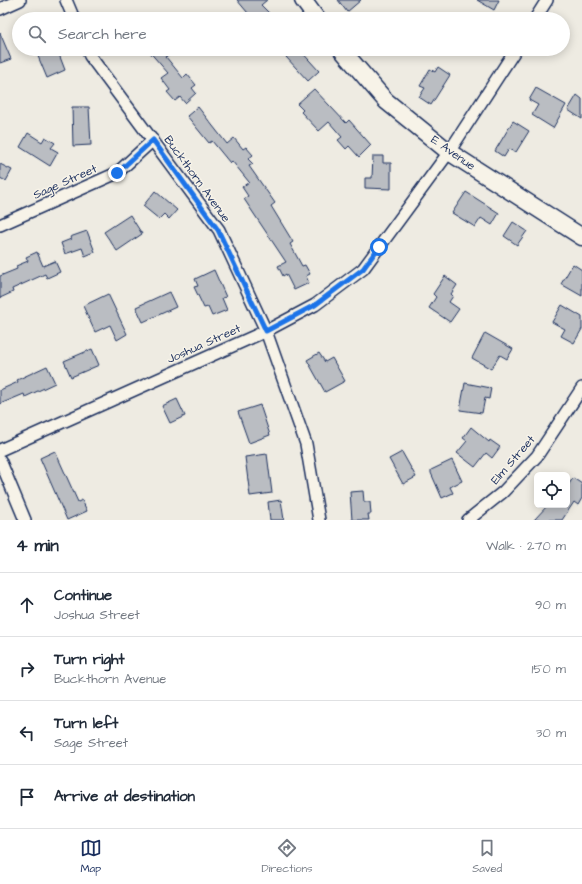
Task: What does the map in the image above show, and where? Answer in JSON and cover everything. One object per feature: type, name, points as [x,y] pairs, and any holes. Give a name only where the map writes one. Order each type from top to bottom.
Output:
[{"type":"street","points":[[0,9],[20,0]]},
{"type":"street","points":[[66,0],[71,12]]},
{"type":"street","points":[[303,0],[312,12]]},
{"type":"street","points":[[539,12],[547,0]]},
{"type":"street","name":"Buckthorn Avenue","points":[[90,56],[218,230],[266,331],[306,444],[319,520]]},
{"type":"street","name":"E Avenue","points":[[347,56],[386,101],[449,152],[582,237]]},
{"type":"street","name":"Joshua Street","points":[[0,450],[266,331],[315,305],[363,269],[449,152],[511,56]]},
{"type":"street","name":"Sage Street","points":[[0,225],[117,173],[153,140]]},
{"type":"street","name":"Elm Street","points":[[468,520],[503,492],[537,456],[582,388]]},
{"type":"street","points":[[0,460],[25,520]]},
{"type":"building","points":[[237,0],[267,0],[261,5],[268,12],[247,12]]},
{"type":"building","points":[[338,0],[361,0],[347,12]]},
{"type":"building","points":[[477,0],[499,0],[494,10]]},
{"type":"building","points":[[0,33],[11,59],[0,63]]},
{"type":"building","points":[[38,56],[60,56],[65,70],[47,78]]},
{"type":"building","points":[[153,56],[167,56],[166,57],[183,78],[187,74],[196,85],[192,88],[196,93],[185,103],[180,97],[175,101],[167,92],[170,90],[161,78],[168,73]]},
{"type":"building","points":[[305,56],[319,71],[308,81],[286,57]]},
{"type":"building","points":[[438,67],[450,75],[431,105],[419,97],[425,88],[420,86],[430,69],[435,72]]},
{"type":"building","points":[[536,88],[566,105],[553,128],[532,115],[538,105],[529,100]]},
{"type":"building","points":[[314,89],[346,123],[349,120],[371,145],[359,157],[349,146],[346,149],[338,140],[342,137],[329,122],[319,131],[301,112],[303,110],[297,104]]},
{"type":"building","points":[[577,95],[582,99],[582,119],[568,110]]},
{"type":"building","points":[[72,107],[89,107],[91,145],[73,146]]},
{"type":"building","points":[[198,107],[227,144],[234,138],[243,149],[246,147],[253,155],[248,159],[253,164],[249,166],[275,203],[271,206],[293,242],[290,244],[302,266],[305,265],[310,274],[306,276],[309,283],[294,290],[286,274],[283,276],[278,266],[286,262],[244,199],[248,196],[242,187],[249,182],[232,161],[230,163],[212,141],[209,143],[187,116]]},
{"type":"building","points":[[513,121],[529,131],[516,152],[509,149],[504,157],[495,151]]},
{"type":"building","points":[[28,133],[42,142],[45,137],[55,143],[51,148],[58,152],[50,166],[20,147]]},
{"type":"building","points":[[373,156],[383,156],[383,163],[391,163],[391,189],[365,188],[365,178],[372,178]]},
{"type":"building","points":[[0,164],[12,170],[6,181],[0,178]]},
{"type":"building","points":[[155,191],[177,210],[169,219],[164,214],[159,219],[143,206]]},
{"type":"building","points":[[466,192],[499,213],[492,225],[481,218],[475,227],[452,213]]},
{"type":"building","points":[[130,215],[142,234],[117,251],[104,232]]},
{"type":"building","points":[[513,222],[527,231],[517,245],[504,236]]},
{"type":"building","points":[[87,231],[95,252],[85,256],[82,248],[65,254],[61,243],[71,239],[70,237]]},
{"type":"building","points":[[37,252],[43,266],[55,261],[60,272],[47,278],[45,274],[12,289],[13,292],[0,298],[0,276],[17,269],[16,266],[28,261],[26,257]]},
{"type":"building","points":[[573,264],[582,270],[582,296],[561,284]]},
{"type":"building","points":[[214,270],[226,297],[222,298],[227,310],[212,316],[208,307],[204,308],[194,287],[198,286],[195,279]]},
{"type":"building","points":[[445,276],[457,285],[451,294],[453,296],[449,302],[459,309],[450,322],[429,308],[436,297],[433,294]]},
{"type":"building","points":[[169,292],[176,307],[143,322],[136,307]]},
{"type":"building","points":[[108,294],[127,334],[117,340],[110,325],[95,332],[83,306]]},
{"type":"building","points":[[562,305],[582,317],[582,329],[574,343],[561,336],[565,329],[552,322]]},
{"type":"building","points":[[485,333],[513,349],[507,359],[500,355],[491,369],[472,358]]},
{"type":"building","points":[[92,349],[99,365],[71,377],[64,361]]},
{"type":"building","points":[[319,353],[325,362],[332,358],[345,381],[325,392],[307,360]]},
{"type":"building","points":[[47,366],[55,383],[25,397],[24,394],[0,404],[0,390]]},
{"type":"building","points":[[465,383],[491,388],[489,399],[485,398],[482,413],[460,410]]},
{"type":"building","points":[[177,399],[185,416],[170,423],[162,406]]},
{"type":"building","points":[[260,405],[270,435],[249,443],[238,412]]},
{"type":"building","points":[[471,427],[489,442],[490,440],[500,447],[492,458],[486,453],[475,467],[457,453],[467,441],[463,438]]},
{"type":"building","points":[[55,451],[78,502],[82,500],[87,511],[67,520],[40,458]]},
{"type":"building","points":[[402,452],[416,477],[403,484],[389,459]]},
{"type":"building","points":[[267,454],[272,493],[250,496],[245,457]]},
{"type":"building","points":[[452,460],[462,481],[450,487],[453,493],[442,498],[431,470]]},
{"type":"building","points":[[573,478],[582,484],[582,498],[578,505],[574,502],[570,508],[570,482]]},
{"type":"building","points":[[363,491],[364,502],[370,502],[371,514],[368,514],[369,520],[352,520],[350,492]]},
{"type":"building","points":[[281,500],[284,520],[270,520],[268,502]]},
{"type":"building","points":[[545,508],[570,508],[562,520],[534,520]]},
{"type":"route","points":[[117,173],[153,140],[218,230],[266,331],[315,305],[363,269],[379,247]]}]
